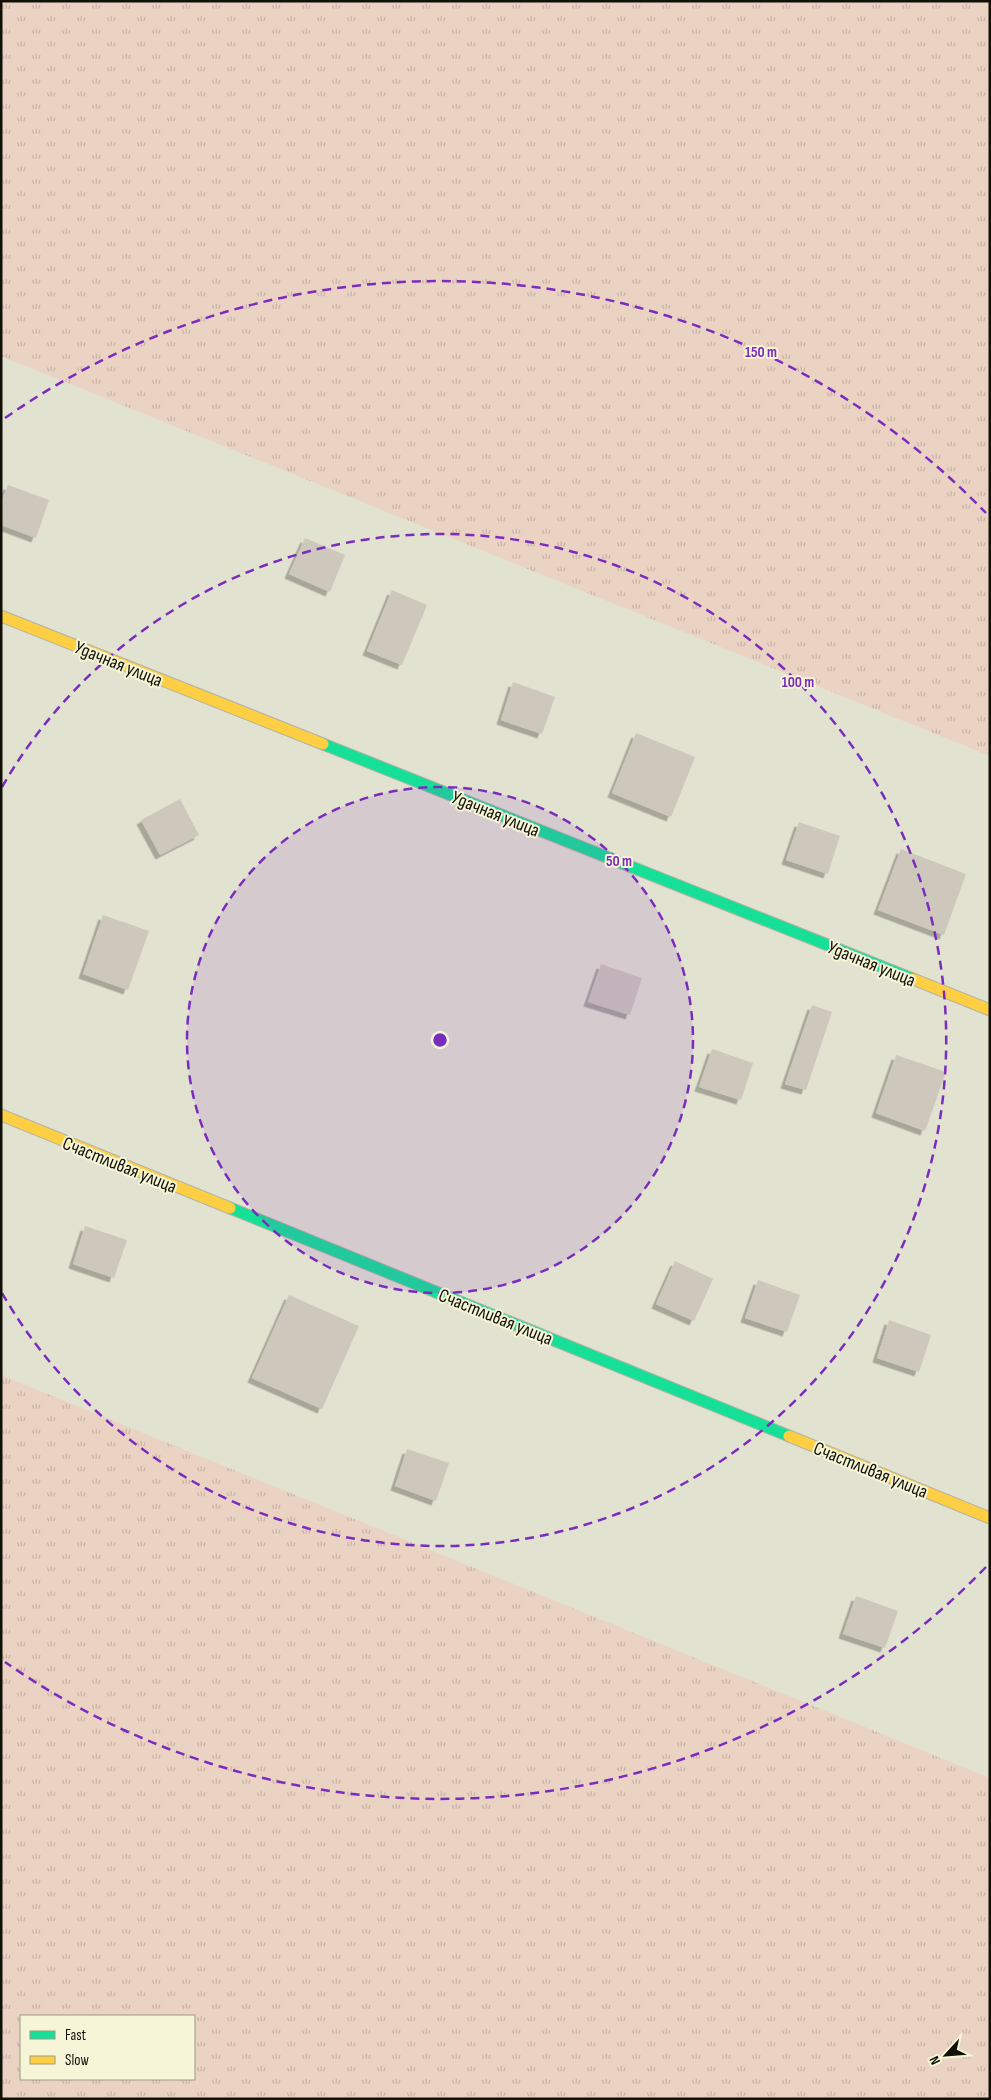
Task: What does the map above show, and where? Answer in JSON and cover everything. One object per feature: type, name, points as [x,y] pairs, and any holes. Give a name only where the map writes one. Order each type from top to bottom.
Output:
[{"type":"street","name":"Удачная улица","points":[[1,616],[990,1010]]},
{"type":"street","name":"Счастливая улица","points":[[1,1115],[990,1518]]},
{"type":"green space","points":[[1,1],[990,1],[990,756],[1,356]]},
{"type":"green space","points":[[1,1375],[990,1778],[990,2099],[1,2099]]},
{"type":"building","points":[[8,485],[49,500],[36,538],[1,525],[1,502]]},
{"type":"building","points":[[305,538],[345,555],[330,592],[289,574]]},
{"type":"building","points":[[392,590],[427,605],[402,665],[367,651]]},
{"type":"building","points":[[513,682],[555,697],[542,734],[501,720]]},
{"type":"building","points":[[636,733],[695,757],[671,817],[612,793]]},
{"type":"building","points":[[180,799],[199,835],[160,855],[141,820]]},
{"type":"building","points":[[799,822],[840,836],[828,874],[786,860]]},
{"type":"building","points":[[901,849],[966,874],[944,935],[878,910]]},
{"type":"building","points":[[103,915],[149,931],[128,990],[83,974]]},
{"type":"building","points":[[601,964],[642,978],[630,1015],[588,1002]]},
{"type":"building","points":[[812,1005],[832,1012],[806,1090],[785,1084]]},
{"type":"building","points":[[712,1049],[753,1063],[741,1100],[699,1087]]},
{"type":"building","points":[[896,1055],[946,1072],[925,1131],[876,1113]]},
{"type":"building","points":[[85,1226],[127,1240],[114,1278],[73,1264]]},
{"type":"building","points":[[675,1261],[713,1279],[694,1321],[656,1304]]},
{"type":"building","points":[[758,1280],[800,1295],[787,1332],[745,1318]]},
{"type":"building","points":[[289,1295],[359,1326],[322,1409],[252,1378]]},
{"type":"building","points":[[889,1320],[931,1335],[919,1372],[877,1358]]},
{"type":"building","points":[[407,1449],[449,1463],[436,1501],[395,1486]]},
{"type":"building","points":[[856,1596],[898,1611],[885,1648],[843,1634]]},
{"type":"traffic: fast","points":[[323,744],[913,979]]},
{"type":"traffic: fast","points":[[230,1208],[789,1436]]},
{"type":"traffic: slow","points":[[1,616],[323,744]]},
{"type":"traffic: slow","points":[[913,979],[990,1010]]},
{"type":"traffic: slow","points":[[1,1115],[230,1208]]},
{"type":"traffic: slow","points":[[789,1436],[990,1518]]}]
